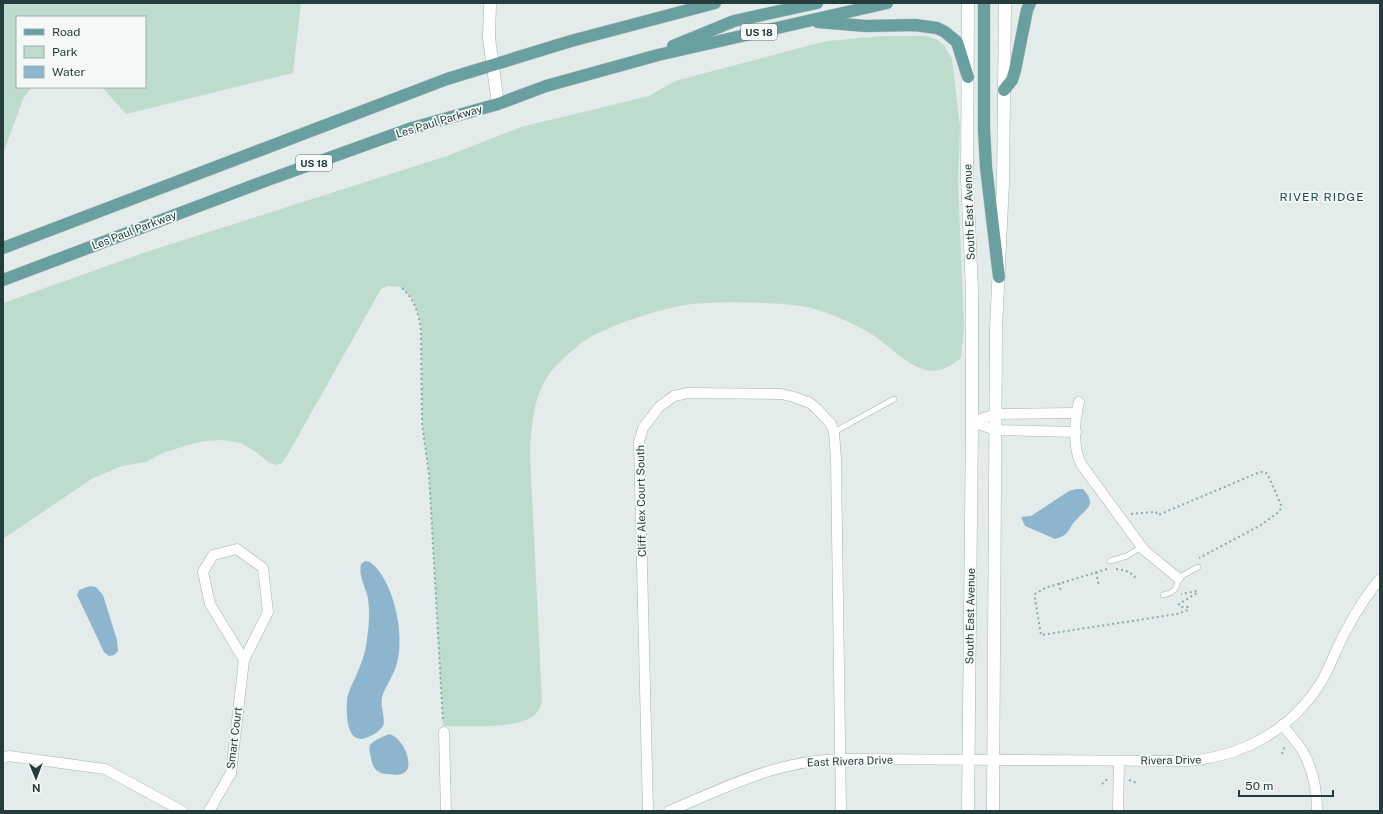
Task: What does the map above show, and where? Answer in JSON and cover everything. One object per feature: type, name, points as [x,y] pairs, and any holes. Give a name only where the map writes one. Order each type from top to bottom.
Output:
[{"type":"main road","points":[[490,3],[488,34],[498,104]]},
{"type":"main road","points":[[3,248],[422,88],[571,41],[715,3]]},
{"type":"main road","points":[[631,63],[734,21],[817,3]]},
{"type":"main road","name":"Les Paul Parkway","points":[[3,280],[412,128],[498,104],[546,86],[631,63],[886,3]]},
{"type":"main road","name":"South East Avenue","points":[[968,3],[967,177],[972,291],[968,811]]},
{"type":"main road","points":[[984,3],[984,129],[986,167],[999,277]]},
{"type":"main road","points":[[993,811],[996,328],[1003,183],[1005,3]]},
{"type":"main road","points":[[1004,90],[1012,80],[1015,70],[1027,10],[1030,3]]},
{"type":"main road","points":[[807,21],[866,26],[916,25],[937,28],[945,32],[957,42],[968,77]]},
{"type":"street","name":"Cliff Alex Court South","points":[[648,811],[640,442],[643,428],[659,407],[674,396],[688,393],[740,393],[780,394],[802,399],[817,409],[830,424],[834,432]]},
{"type":"street","points":[[1080,402],[1077,413],[1077,457],[1141,547],[1151,557],[1182,576]]},
{"type":"street","points":[[972,422],[996,414],[1077,413]]},
{"type":"street","points":[[972,422],[996,430],[1076,432]]},
{"type":"street","points":[[834,432],[836,460],[841,811]]},
{"type":"street","name":"Smart Court","points":[[208,811],[230,773],[244,660],[268,612],[263,568],[237,549],[213,554],[203,572],[210,604],[244,660]]},
{"type":"street","name":"Rivera Drive","points":[[969,760],[1188,761],[1222,756],[1251,746],[1297,714],[1313,694],[1323,679],[1347,627],[1380,579]]},
{"type":"street","points":[[1282,725],[1302,749],[1307,760],[1313,775],[1317,795],[1317,811]]},
{"type":"street","points":[[444,732],[446,811]]},
{"type":"street","points":[[3,758],[9,756],[105,768],[182,811]]},
{"type":"street","name":"East Rivera Drive","points":[[669,811],[739,780],[775,769],[814,760],[969,760]]},
{"type":"street","points":[[1118,811],[1119,761]]},
{"type":"lane","points":[[834,432],[894,399]]},
{"type":"lane","points":[[1110,561],[1134,552],[1141,547]]},
{"type":"lane","points":[[1163,595],[1174,591],[1177,588],[1182,576],[1198,568]]},
{"type":"path","points":[[402,288],[413,300],[420,320],[422,424],[429,474],[444,732]]},
{"type":"path","points":[[1118,515],[1153,512],[1156,512],[1158,515],[1260,472],[1265,472],[1268,475],[1281,505],[1280,510],[1261,525],[1199,558],[1182,576]]},
{"type":"path","points":[[1121,557],[1123,565],[1059,583],[1039,591],[1035,596],[1041,635],[1167,616],[1188,610],[1188,607],[1180,607],[1179,604],[1197,593],[1197,591],[1181,594],[1174,591]]},
{"type":"path","points":[[1112,568],[1128,571],[1136,577],[1137,580]]},
{"type":"path","points":[[1096,572],[1100,586]]},
{"type":"path","points":[[1059,583],[1061,592]]},
{"type":"green space","points":[[3,3],[301,3],[293,73],[126,114],[103,88],[146,88],[146,16],[16,16],[16,88],[31,88],[23,99],[3,154]]},
{"type":"green space","points":[[883,36],[926,36],[936,39],[944,45],[952,59],[960,127],[958,183],[964,326],[961,358],[952,365],[937,371],[926,370],[908,362],[870,333],[837,317],[803,306],[756,303],[682,305],[642,316],[614,326],[592,336],[575,348],[549,374],[539,393],[532,424],[530,455],[542,701],[538,711],[532,717],[522,722],[512,724],[443,726],[429,474],[422,424],[420,320],[413,300],[400,287],[388,286],[381,289],[282,463],[276,465],[268,462],[256,452],[241,443],[223,440],[205,441],[188,445],[163,453],[146,462],[122,466],[93,478],[3,539],[3,303],[146,252],[447,156],[521,127],[649,96],[675,81],[807,46],[827,41]]},
{"type":"water","points":[[1083,489],[1090,499],[1090,502],[1089,506],[1067,533],[1055,539],[1025,526],[1021,517],[1031,516],[1069,491]]},
{"type":"water","points":[[365,561],[370,562],[378,570],[391,594],[396,609],[400,638],[397,663],[382,697],[384,720],[383,726],[374,734],[361,739],[356,738],[349,728],[347,699],[366,649],[368,634],[369,604],[361,577],[360,568],[361,564]]},
{"type":"water","points":[[90,586],[96,587],[103,595],[117,640],[118,651],[114,655],[109,656],[104,652],[77,595],[79,590]]},
{"type":"water","points":[[390,734],[401,743],[407,755],[407,769],[402,774],[398,775],[380,773],[376,770],[369,751],[370,745],[373,742]]},
{"type":"district","name":"RIVER RIDGE","points":[[1322,197]]}]
